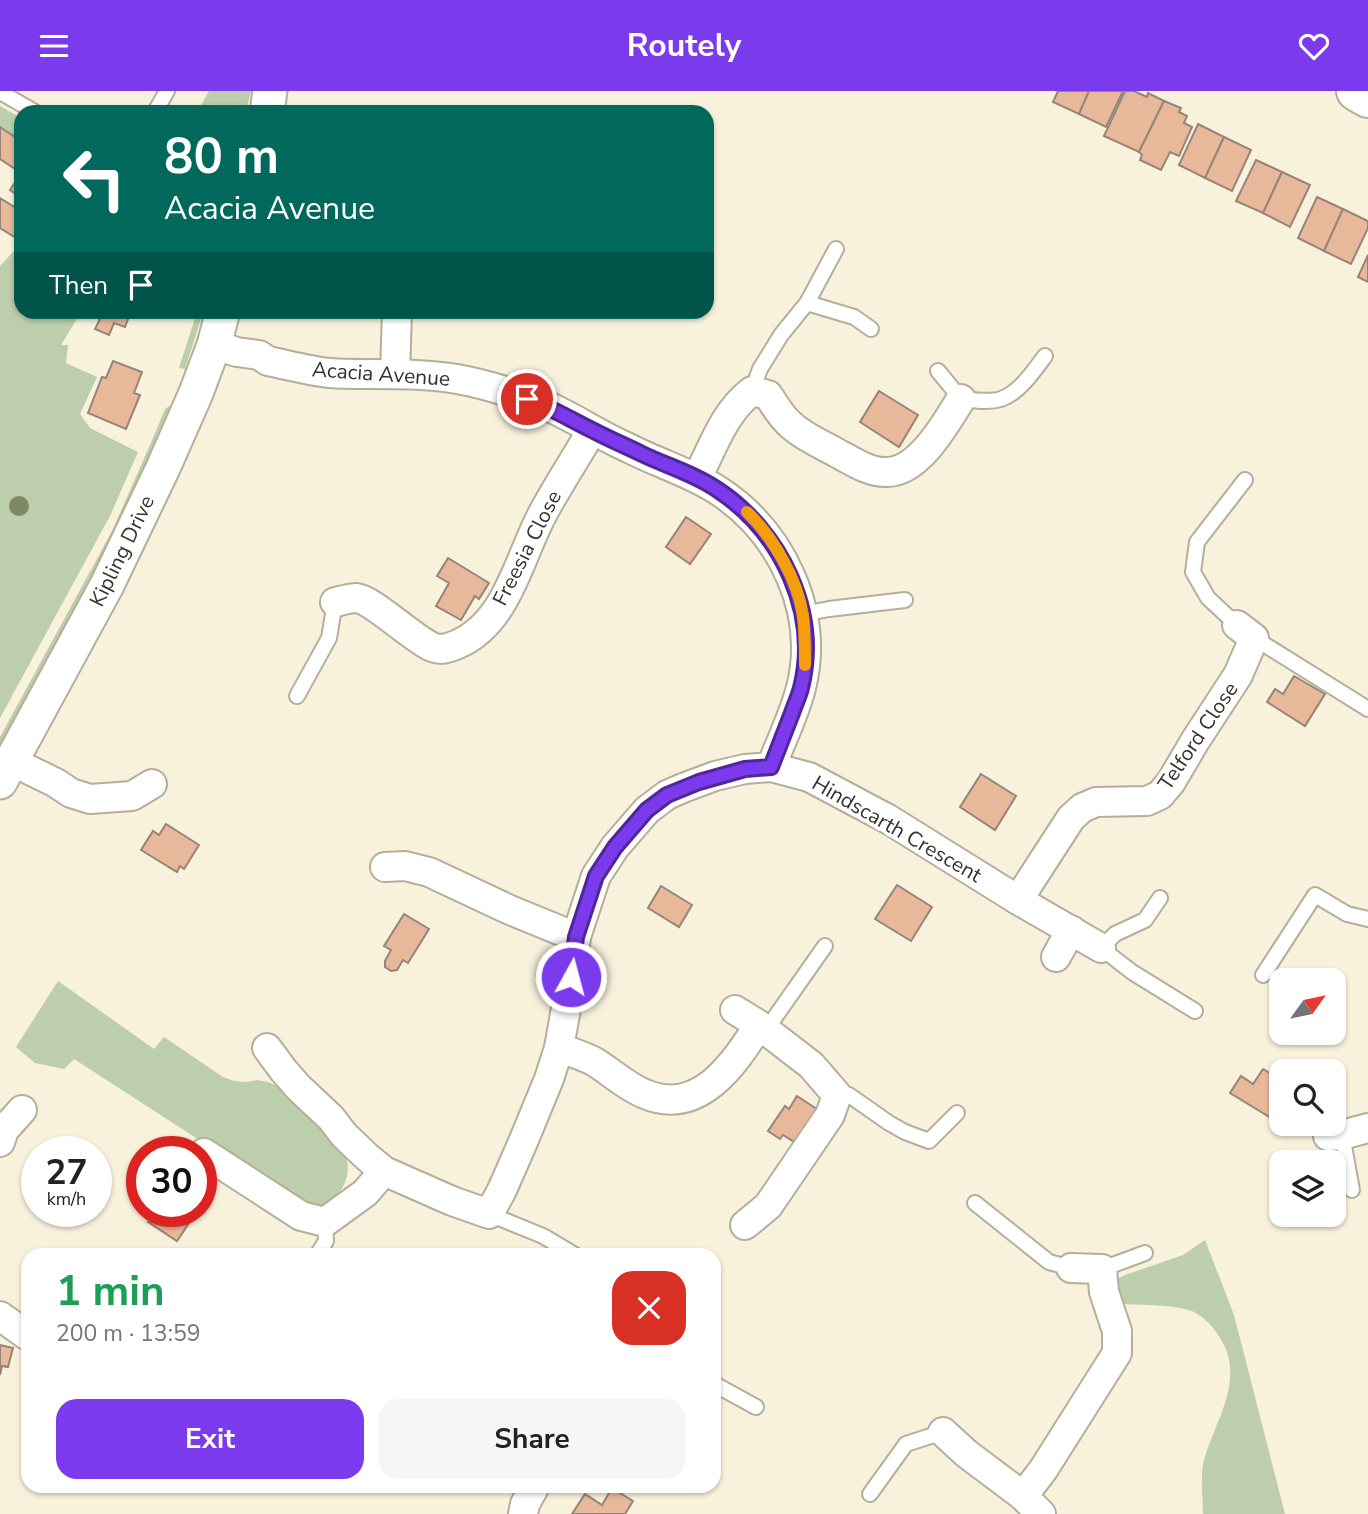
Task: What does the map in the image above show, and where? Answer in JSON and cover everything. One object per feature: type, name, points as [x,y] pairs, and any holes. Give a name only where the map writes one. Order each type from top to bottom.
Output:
[{"type":"main road","points":[[1356,91],[1368,98]]},
{"type":"street","name":"Kipling Drive","points":[[6,771],[112,576],[196,393],[221,319]]},
{"type":"street","points":[[395,374],[397,319]]},
{"type":"street","name":"Acacia Avenue","points":[[214,345],[259,355],[268,361],[320,372],[432,376],[489,387],[544,405],[656,461],[697,478],[726,496],[757,522],[772,543],[798,594],[803,614],[805,665],[801,689],[771,767]]},
{"type":"street","points":[[697,478],[730,413],[752,391],[768,395],[789,424],[804,435],[857,463],[888,473],[915,462],[933,442],[961,399]]},
{"type":"street","name":"Freesia Close","points":[[335,602],[357,598],[373,606],[415,638],[439,649],[449,648],[467,640],[503,602],[543,512],[592,430]]},
{"type":"street","name":"Telford Close","points":[[1018,900],[1071,818],[1082,808],[1096,802],[1147,800],[1160,795],[1171,782],[1238,675],[1245,631]]},
{"type":"street","name":"Hindscarth Crescent","points":[[489,1214],[549,1080],[559,1048],[576,937],[596,876],[615,847],[647,810],[667,795],[715,776],[745,769],[771,767],[809,777],[876,813],[1101,948]]},
{"type":"street","points":[[6,771],[56,783],[71,793],[90,799],[132,796],[152,784]]},
{"type":"street","points":[[384,867],[405,866],[429,872],[576,937]]},
{"type":"street","points":[[1056,957],[1072,930]]},
{"type":"street","points":[[735,1010],[811,1065],[837,1095],[830,1115],[768,1206],[745,1225]]},
{"type":"street","points":[[559,1048],[592,1060],[644,1094],[664,1100],[686,1099],[707,1088],[762,1028]]},
{"type":"street","points":[[267,1048],[299,1088],[331,1118],[344,1135],[384,1171],[489,1214]]},
{"type":"street","points":[[0,1142],[4,1130],[22,1109]]},
{"type":"street","points":[[217,1161],[301,1216],[325,1222],[365,1193],[384,1171]]},
{"type":"street","points":[[943,1432],[1032,1505],[1043,1470],[1117,1353],[1117,1331],[1104,1292],[1102,1269],[1071,1268]]},
{"type":"street","points":[[0,1316],[21,1331]]},
{"type":"street","points":[[523,1514],[531,1493]]},
{"type":"lane","points":[[0,92],[23,105]]},
{"type":"lane","points":[[752,391],[760,369],[807,303],[836,249]]},
{"type":"lane","points":[[807,303],[854,317],[871,329]]},
{"type":"lane","points":[[938,371],[961,399],[990,401],[1002,399],[1014,390],[1026,380],[1045,356]]},
{"type":"lane","points":[[1245,480],[1197,542],[1193,572],[1208,599],[1245,631],[1368,709]]},
{"type":"lane","points":[[803,614],[905,600]]},
{"type":"lane","points":[[297,696],[329,638],[335,602]]},
{"type":"lane","points":[[1263,975],[1315,895],[1348,914],[1368,919]]},
{"type":"lane","points":[[1160,898],[1145,920],[1115,934],[1101,948],[1132,972],[1195,1011]]},
{"type":"lane","points":[[762,1028],[825,946]]},
{"type":"lane","points":[[837,1095],[849,1095],[889,1123],[929,1141],[957,1113]]},
{"type":"lane","points":[[1346,1133],[1352,1190]]},
{"type":"lane","points":[[975,1203],[1049,1262],[1071,1268]]},
{"type":"lane","points":[[489,1214],[543,1236],[563,1248]]},
{"type":"lane","points":[[322,1248],[326,1241],[325,1222]]},
{"type":"lane","points":[[1102,1269],[1145,1253]]},
{"type":"lane","points":[[721,1388],[756,1407]]},
{"type":"lane","points":[[870,1494],[906,1444],[943,1432]]},
{"type":"green space","points":[[209,91],[251,91],[248,105],[201,105]]},
{"type":"green space","points":[[0,106],[14,114],[14,136],[0,127]]},
{"type":"green space","points":[[14,251],[14,319],[77,319],[61,345],[68,345],[66,363],[97,377],[80,414],[90,428],[138,452],[110,516],[0,718],[0,266]]},
{"type":"green space","points":[[195,319],[201,319],[185,369],[179,368]]},
{"type":"green space","points":[[174,403],[117,532],[0,748],[0,737],[112,531],[165,409]]},
{"type":"green space","points":[[58,981],[154,1049],[164,1037],[223,1077],[234,1081],[268,1082],[282,1088],[344,1150],[348,1166],[346,1180],[339,1193],[318,1207],[298,1204],[217,1152],[217,1136],[193,1136],[74,1059],[64,1069],[35,1063],[16,1047]]},
{"type":"green space","points":[[1205,1240],[1234,1315],[1285,1514],[1203,1514],[1203,1465],[1230,1380],[1230,1364],[1225,1348],[1211,1325],[1192,1311],[1164,1306],[1116,1304],[1116,1280],[1183,1255]]},
{"type":"building","points":[[1058,91],[1089,91],[1079,114],[1053,102]]},
{"type":"building","points":[[1089,91],[1123,91],[1106,127],[1079,114]]},
{"type":"building","points":[[1125,91],[1134,91],[1147,97],[1148,93],[1164,101],[1139,152],[1104,136]]},
{"type":"building","points":[[1164,101],[1181,108],[1179,112],[1187,116],[1184,123],[1192,127],[1179,156],[1170,152],[1161,170],[1140,160],[1142,155],[1139,152]]},
{"type":"building","points":[[1198,124],[1224,137],[1205,178],[1179,165]]},
{"type":"building","points":[[0,127],[14,136],[14,168],[0,159]]},
{"type":"building","points":[[1224,137],[1251,150],[1232,191],[1205,178]]},
{"type":"building","points":[[1256,160],[1282,172],[1263,213],[1236,201]]},
{"type":"building","points":[[1282,172],[1310,185],[1290,227],[1263,213]]},
{"type":"building","points":[[1317,197],[1343,209],[1324,251],[1298,238]]},
{"type":"building","points":[[0,198],[14,207],[14,237],[0,228]]},
{"type":"building","points":[[1343,209],[1368,221],[1368,228],[1351,264],[1324,251]]},
{"type":"building","points":[[1368,255],[1368,282],[1358,277]]},
{"type":"building","points":[[100,319],[128,319],[125,327],[114,323],[109,335],[95,329]]},
{"type":"building","points":[[113,361],[142,372],[134,393],[140,395],[126,429],[88,413],[102,377],[106,378]]},
{"type":"building","points":[[879,391],[918,415],[899,447],[860,422]]},
{"type":"building","points":[[686,517],[711,534],[690,564],[666,547]]},
{"type":"building","points":[[448,558],[489,583],[479,599],[475,596],[461,620],[436,606],[449,583],[437,576]]},
{"type":"building","points":[[1294,676],[1325,694],[1305,726],[1267,702],[1275,689],[1283,694]]},
{"type":"building","points":[[981,774],[1016,796],[995,830],[960,807]]},
{"type":"building","points":[[166,824],[199,845],[184,869],[180,866],[177,872],[141,850],[153,831],[159,835]]},
{"type":"building","points":[[897,885],[932,907],[911,941],[875,919]]},
{"type":"building","points":[[661,886],[692,905],[679,927],[648,908]]},
{"type":"building","points":[[404,914],[429,929],[408,963],[403,960],[397,970],[391,971],[385,967],[385,961],[391,950],[384,946]]},
{"type":"building","points":[[1263,1069],[1269,1073],[1269,1117],[1230,1093],[1241,1076],[1253,1084]]},
{"type":"building","points":[[797,1096],[820,1111],[799,1145],[783,1135],[780,1139],[768,1131],[785,1106],[789,1109]]},
{"type":"building","points":[[156,1227],[186,1227],[177,1241]]},
{"type":"building","points":[[0,1345],[13,1348],[8,1367],[2,1366],[0,1375]]},
{"type":"building","points":[[609,1493],[620,1493],[633,1501],[625,1514],[572,1514],[585,1494],[602,1505]]},
{"type":"slow traffic","points":[[747,512],[772,543],[798,594],[803,614],[805,665]]},
{"type":"route","points":[[527,399],[697,478],[741,507],[757,522],[786,567],[798,594],[805,639],[801,689],[771,767],[745,769],[683,787],[647,810],[615,847],[596,876],[576,937],[571,977]]}]
